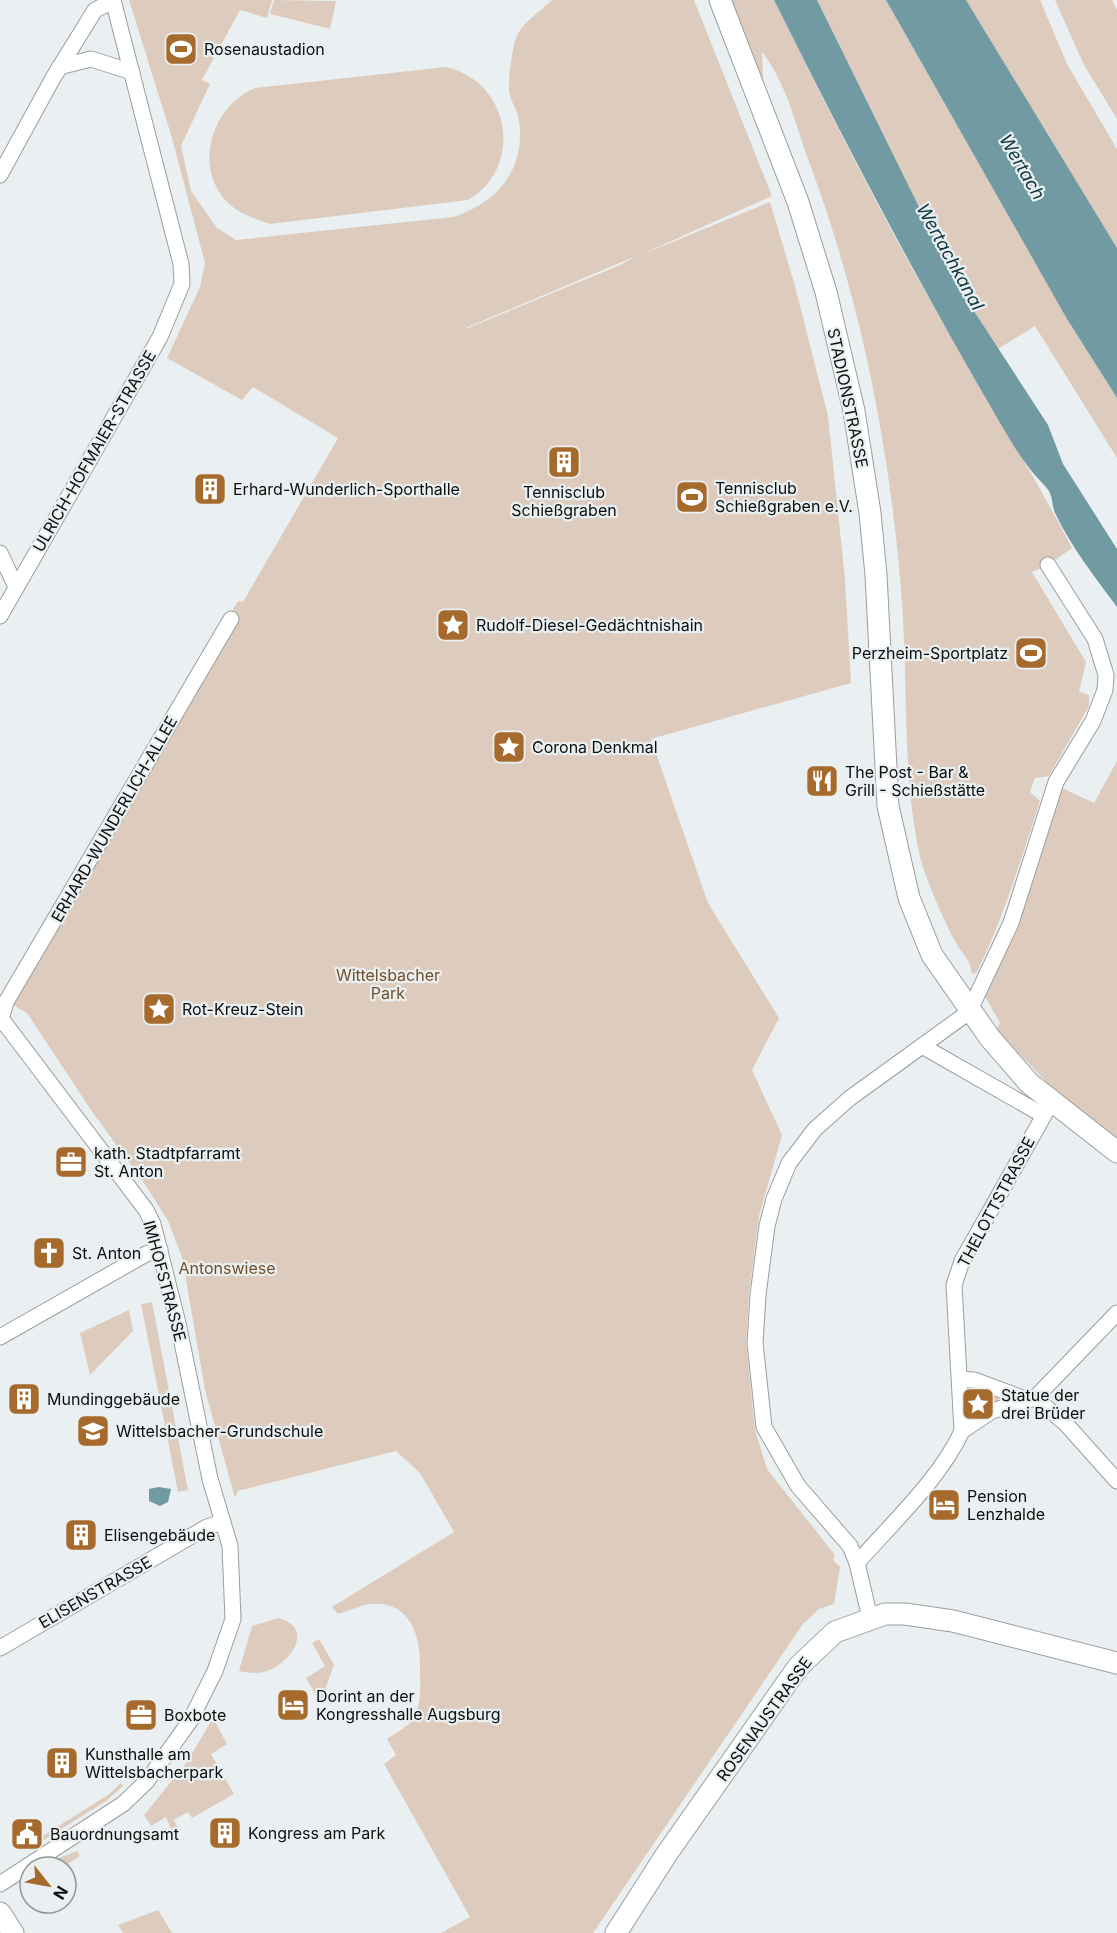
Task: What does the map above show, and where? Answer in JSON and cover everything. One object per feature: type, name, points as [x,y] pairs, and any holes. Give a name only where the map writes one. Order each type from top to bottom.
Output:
[{"type":"street","name":"STADIONSTRASSE","points":[[720,0],[781,153],[826,292],[854,411],[870,513],[888,806],[909,898],[928,945],[969,1012],[1048,1108],[1117,1152]]},
{"type":"street","points":[[0,176],[94,10],[113,1],[132,72]]},
{"type":"street","points":[[60,67],[92,59],[132,72]]},
{"type":"street","name":"ULRICH-HOFMAIER-STRASSE","points":[[0,616],[160,337],[182,284],[181,264],[132,72]]},
{"type":"street","points":[[0,553],[16,587]]},
{"type":"street","points":[[870,1618],[857,1563],[850,1546],[798,1486],[764,1427],[755,1343],[758,1295],[767,1226],[774,1198],[789,1163],[815,1130],[850,1098],[969,1012],[1011,923],[1056,782],[1094,721],[1106,690],[1106,675],[1095,639],[1048,565]]},
{"type":"street","name":"ERHARD-WUNDERLICH-ALLEE","points":[[1,1020],[6,1002],[231,618]]},
{"type":"street","name":"IMHOFSTRASSE","points":[[0,1884],[123,1804],[147,1781],[185,1729],[215,1671],[233,1619],[231,1556],[210,1479],[178,1323],[160,1249],[146,1210],[1,1020]]},
{"type":"street","points":[[922,1046],[1048,1108]]},
{"type":"street","name":"THELOTTSTRASSE","points":[[962,1431],[954,1285],[962,1261],[1048,1108]]},
{"type":"street","points":[[0,1337],[146,1254],[160,1249]]},
{"type":"street","points":[[857,1563],[935,1473],[954,1449],[962,1431],[992,1411],[1031,1399],[1117,1314]]},
{"type":"street","points":[[960,1379],[974,1380],[1031,1399],[1066,1424],[1117,1481]]},
{"type":"street","name":"ELISENSTRASSE","points":[[0,1648],[207,1527],[223,1522]]},
{"type":"street","name":"ROSENAUSTRASSE","points":[[616,1933],[666,1855],[798,1667],[835,1632],[870,1618],[905,1614],[953,1621],[1117,1664]]},
{"type":"green space","name":"Wittelsbacher Park","points":[[129,0],[272,0],[267,18],[240,10],[202,80],[210,84],[181,146],[191,191],[217,228],[236,240],[453,217],[484,202],[496,192],[514,166],[519,151],[520,134],[517,113],[509,90],[510,66],[513,48],[523,26],[552,0],[694,0],[772,196],[638,256],[770,202],[795,286],[828,416],[845,579],[851,683],[651,739],[708,903],[779,1018],[752,1070],[782,1135],[759,1216],[749,1294],[746,1343],[755,1430],[767,1469],[835,1555],[833,1560],[840,1567],[834,1604],[819,1609],[803,1624],[593,1933],[441,1933],[470,1917],[384,1764],[396,1755],[387,1739],[411,1722],[418,1708],[420,1657],[415,1633],[404,1614],[383,1604],[369,1604],[338,1614],[332,1607],[454,1532],[420,1473],[396,1451],[238,1491],[235,1498],[205,1390],[182,1257],[168,1221],[27,1013],[11,1004],[153,746],[238,601],[243,602],[338,438],[253,387],[242,400],[167,358],[200,287],[205,263],[172,138]],"holes":[[[636,256],[620,265],[466,329]]]},
{"type":"green space","points":[[274,0],[336,1],[330,29],[270,14]]},
{"type":"green space","points":[[720,0],[774,0],[894,234],[1072,548],[1048,565],[1032,572],[1086,662],[1079,692],[1089,695],[1089,706],[1049,776],[1035,778],[1030,792],[1040,801],[996,930],[977,972],[972,974],[970,965],[957,945],[929,884],[921,861],[914,821],[908,759],[904,633],[897,547],[882,438],[860,329],[830,222],[779,79],[762,52],[763,84]]},
{"type":"green space","points":[[817,0],[886,0],[1067,319],[1117,398],[1117,458],[1035,326],[998,349],[959,288]]},
{"type":"green space","points":[[966,0],[1040,0],[1067,64],[1117,149],[1117,248]]},
{"type":"green space","points":[[1055,0],[1112,0],[1117,10],[1117,119],[1084,65]]},
{"type":"green space","points":[[446,67],[468,75],[484,89],[496,107],[502,126],[503,147],[498,167],[486,185],[468,200],[270,224],[238,210],[228,203],[217,188],[211,172],[209,156],[218,123],[240,97],[255,88]]},
{"type":"green space","points":[[1117,761],[1117,1141],[1057,1093],[999,1033],[996,1029],[1000,1023],[984,995],[1058,786],[1094,803]]},
{"type":"green space","points":[[152,1302],[188,1490],[178,1492],[141,1304]]},
{"type":"green space","points":[[129,1310],[133,1331],[90,1375],[80,1333]]},
{"type":"green space","points":[[974,1386],[1001,1396],[996,1403],[972,1416],[969,1411],[969,1391]]},
{"type":"green space","points":[[278,1618],[290,1623],[296,1631],[297,1639],[294,1648],[279,1665],[269,1670],[258,1673],[239,1671],[252,1626]]},
{"type":"green space","points":[[319,1639],[334,1665],[326,1687],[327,1701],[320,1702],[306,1678],[325,1666],[312,1643]]},
{"type":"green space","points":[[213,1718],[227,1744],[211,1754],[234,1794],[192,1818],[188,1812],[174,1820],[177,1826],[171,1829],[166,1817],[151,1826],[144,1815],[187,1762]]},
{"type":"green space","points":[[121,1783],[123,1786],[106,1801],[36,1845],[33,1842],[108,1795]]},
{"type":"green space","points":[[77,1851],[80,1856],[78,1857],[78,1855],[67,1855]]},
{"type":"green space","points":[[158,1910],[172,1933],[123,1933],[118,1925]]},
{"type":"water","points":[[774,0],[817,0],[959,288],[1048,425],[1063,464],[1117,549],[1117,607],[1068,538],[1055,513],[1049,491],[1012,444],[945,327]]},
{"type":"water","name":"Wertach","points":[[886,0],[966,0],[1117,248],[1117,398],[1067,319]]},
{"type":"water","points":[[159,1487],[171,1489],[168,1502],[160,1506],[149,1501],[149,1489]]},
{"type":"place","name":"Rosenaustadion","points":[[181,49]]},
{"type":"place","name":"Tennisclub Schießgraben","points":[[564,462]]},
{"type":"place","name":"Erhard-Wunderlich-Sporthalle","points":[[210,489]]},
{"type":"place","name":"Tennisclub Schießgraben e.V.","points":[[692,497]]},
{"type":"place","name":"Rudolf-Diesel-Gedächtnishain","points":[[453,625]]},
{"type":"place","name":"Perzheim-Sportplatz","points":[[1031,653]]},
{"type":"place","name":"Corona Denkmal","points":[[509,747]]},
{"type":"place","name":"The Post - Bar & Grill - Schießstätte","points":[[822,781]]},
{"type":"place","name":"Rot-Kreuz-Stein","points":[[159,1009]]},
{"type":"place","name":"kath. Stadtpfarramt St. Anton","points":[[71,1162]]},
{"type":"place","name":"St. Anton","points":[[49,1253]]},
{"type":"place","name":"Mundinggebäude","points":[[24,1399]]},
{"type":"place","name":"Statue der drei Brüder","points":[[978,1404]]},
{"type":"place","name":"Wittelsbacher-Grundschule","points":[[93,1431]]},
{"type":"place","name":"Pension Lenzhalde","points":[[944,1505]]},
{"type":"place","name":"Elisengebäude","points":[[81,1535]]},
{"type":"place","name":"Dorint an der Kongresshalle Augsburg","points":[[293,1705]]},
{"type":"place","name":"Boxbote","points":[[141,1715]]},
{"type":"place","name":"Kunsthalle am Wittelsbacherpark","points":[[62,1763]]},
{"type":"place","name":"Kongress am Park","points":[[225,1833]]},
{"type":"place","name":"Bauordnungsamt","points":[[27,1834]]},
{"type":"water label","name":"Wertachkanal","points":[[950,257]]},
{"type":"park label","name":"Antonswiese","points":[[227,1268]]}]
